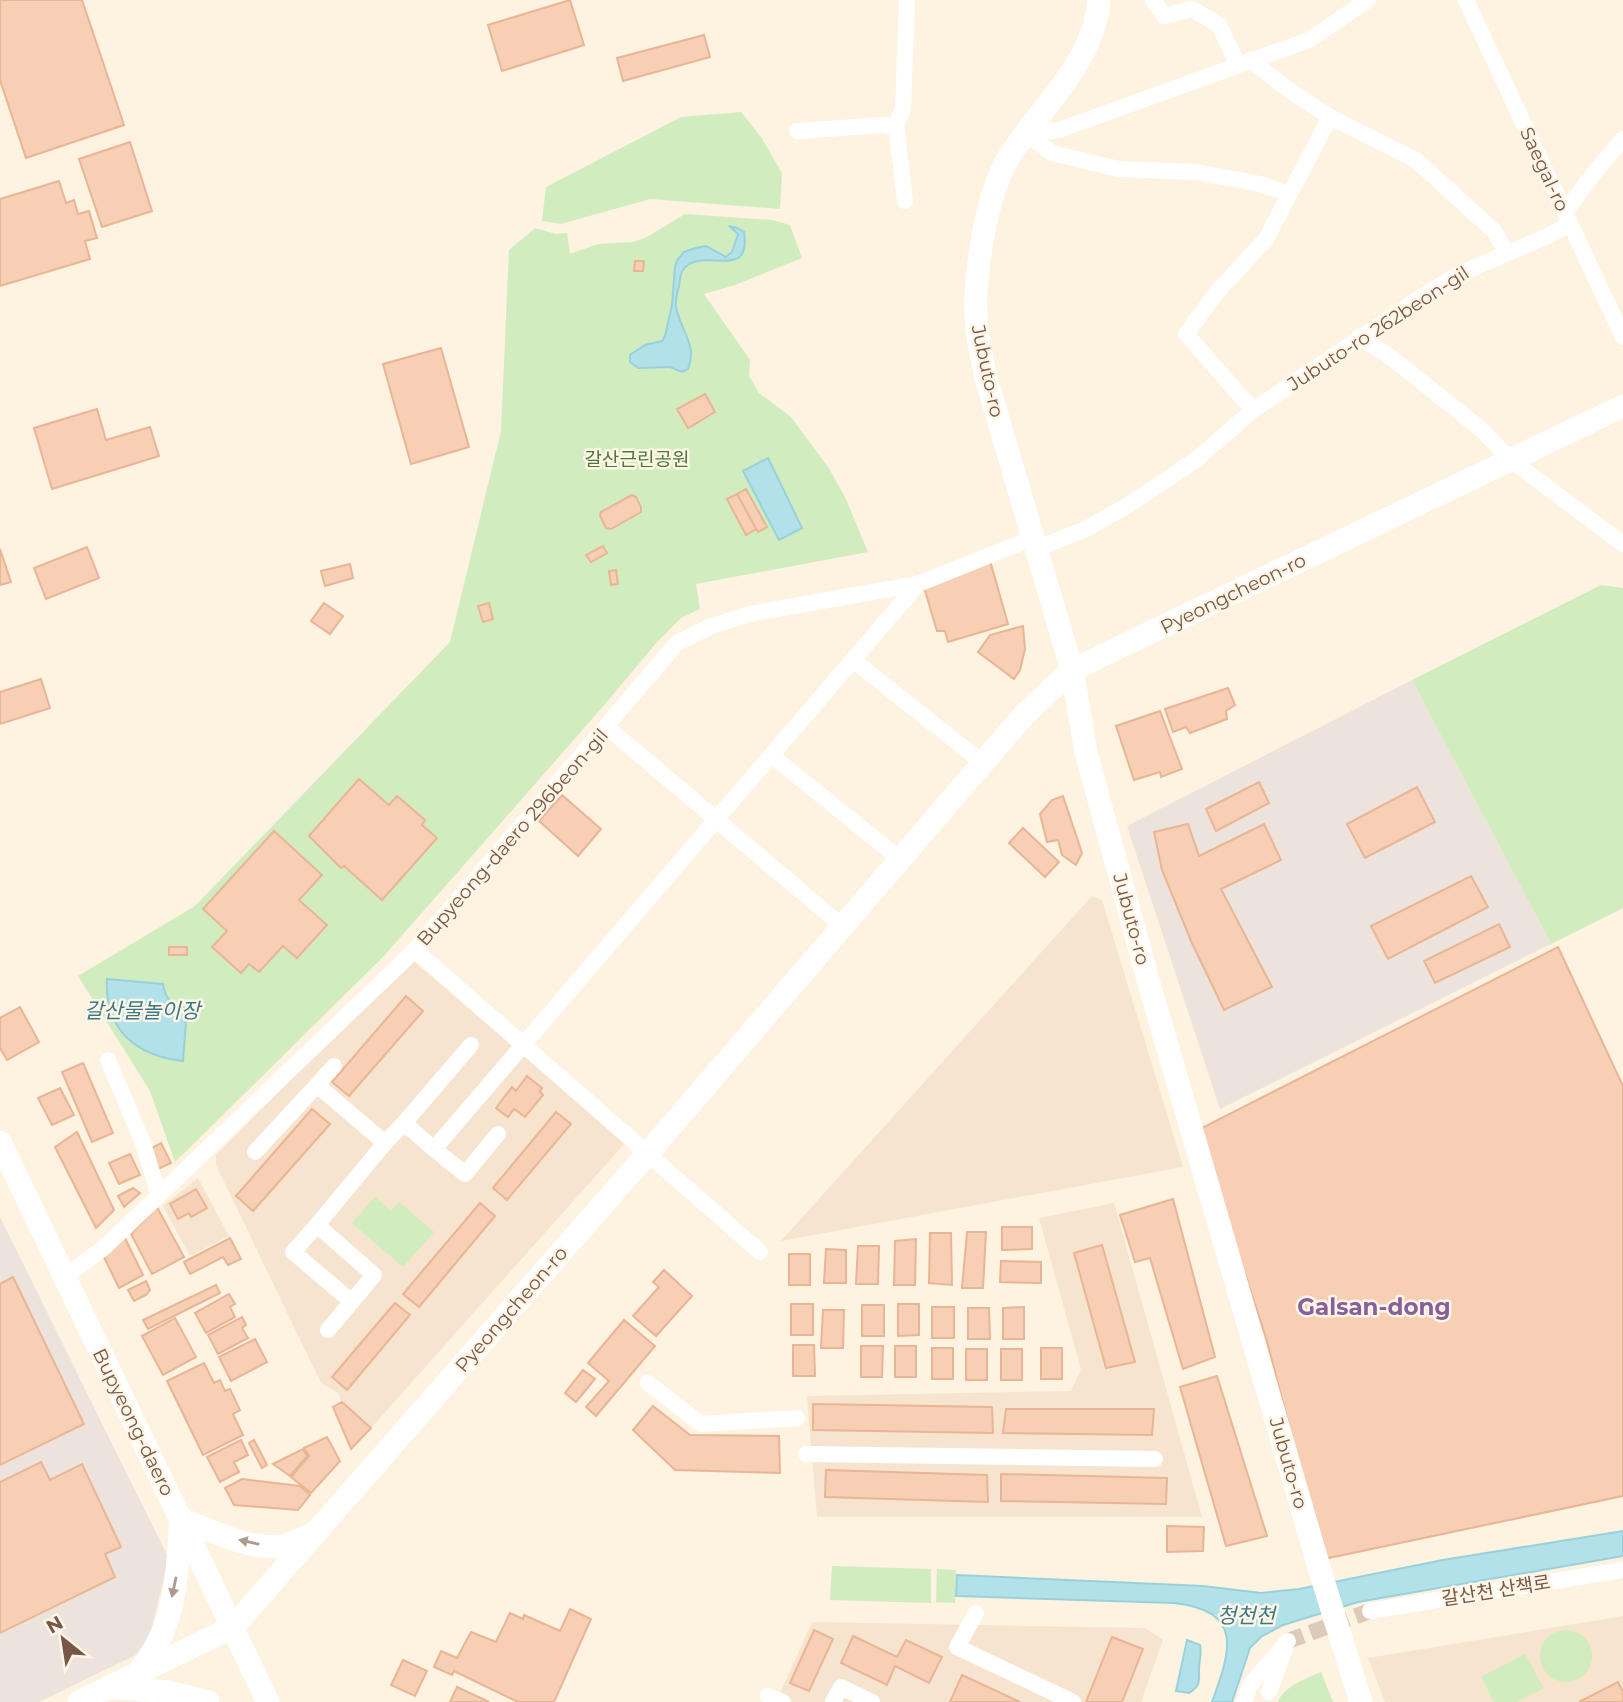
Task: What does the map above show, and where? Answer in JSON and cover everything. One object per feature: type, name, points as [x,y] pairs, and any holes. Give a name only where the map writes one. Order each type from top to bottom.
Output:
[{"type":"main road","name":"Jubuto-ro","points":[[1099,0],[1092,31],[1080,58],[1009,157],[996,186],[987,217],[977,286],[977,329],[986,378],[1072,670],[1086,752],[1150,987],[1321,1574],[1361,1702]]},
{"type":"main road","name":"Pyeongcheon-ro","points":[[79,1702],[233,1626],[648,1153],[1024,715],[1072,670],[1623,406]]},
{"type":"main road","name":"Bupyeong-daero","points":[[0,1142],[268,1702]]},
{"type":"main road","points":[[139,1672],[164,1629],[177,1574],[181,1519],[239,1540],[269,1547],[287,1545],[314,1534]]},
{"type":"main road","points":[[109,1687],[168,1692],[208,1702]]},
{"type":"street","points":[[905,201],[896,124],[903,109],[907,0]]},
{"type":"street","points":[[1153,0],[1164,16],[1192,9],[1219,25],[1244,63],[1330,117],[1416,160],[1494,231],[1507,253]]},
{"type":"street","points":[[1026,134],[1059,130],[1309,40],[1368,0]]},
{"type":"street","name":"Saegal-ro","points":[[1466,0],[1623,337]]},
{"type":"street","points":[[1253,410],[1186,334],[1217,292],[1266,239],[1330,117]]},
{"type":"street","points":[[797,131],[884,125],[896,128]]},
{"type":"street","points":[[1026,134],[1052,153],[1119,169],[1196,172],[1260,184],[1290,194]]},
{"type":"street","points":[[1568,218],[1594,173],[1623,139]]},
{"type":"street","name":"Jubuto-ro 262beon-gil","points":[[1035,544],[1086,529],[1130,504],[1197,459],[1253,410],[1359,337],[1459,274],[1507,253],[1568,218]]},
{"type":"street","points":[[1359,337],[1409,371],[1481,429],[1511,460],[1623,544]]},
{"type":"street","name":"Bupyeong-daero 296beon-gil","points":[[65,1277],[106,1246],[415,950],[677,643],[709,627],[749,614],[918,584],[1035,544]]},
{"type":"street","name":"Bupyeong-daero 296beon-gil","points":[[434,1149],[918,584]]},
{"type":"street","points":[[853,660],[983,763]]},
{"type":"street","points":[[607,727],[842,926]]},
{"type":"street","points":[[771,755],[900,859]]},
{"type":"street","points":[[415,950],[760,1251]]},
{"type":"street","points":[[352,1302],[293,1252],[471,1045]]},
{"type":"street","points":[[108,1060],[143,1143],[159,1195]]},
{"type":"street","points":[[255,1152],[334,1066]]},
{"type":"street","points":[[317,1086],[385,1143]]},
{"type":"street","points":[[404,1123],[465,1174],[498,1134]]},
{"type":"street","points":[[317,1225],[374,1275],[328,1331]]},
{"type":"street","points":[[648,1383],[701,1424],[797,1418]]},
{"type":"street","points":[[806,1454],[1155,1458]]},
{"type":"street","name":"갈산천 산책로","points":[[1370,1611],[1623,1570]]},
{"type":"street","points":[[976,1613],[957,1647],[1073,1702]]},
{"type":"street","points":[[1244,1702],[1250,1685],[1288,1641],[1269,1692]]},
{"type":"street","points":[[833,1702],[841,1687],[872,1702]]},
{"type":"shaded area","points":[[1412,680],[1551,944],[1220,1109],[1127,826]]},
{"type":"shaded area","points":[[1092,896],[1102,900],[1183,1167],[781,1241]]},
{"type":"shaded area","points":[[411,959],[625,1143],[371,1428],[342,1402],[338,1393],[321,1383],[216,1165],[216,1155]]},
{"type":"shaded area","points":[[198,1178],[229,1236],[190,1256],[163,1206]]},
{"type":"shaded area","points":[[1114,1203],[1202,1517],[817,1517],[807,1396],[1071,1391],[1081,1369],[1039,1218]]},
{"type":"shaded area","points":[[0,1217],[169,1559],[146,1650],[39,1702],[0,1702]]},
{"type":"shaded area","points":[[1623,1616],[1623,1702],[1385,1702],[1368,1658]]},
{"type":"shaded area","points":[[812,1622],[1145,1628],[1163,1640],[1141,1702],[776,1702]]},
{"type":"green space","points":[[741,112],[761,137],[782,173],[780,209],[650,199],[561,224],[542,221],[546,187],[681,117]]},
{"type":"green space","name":"갈산근린공원","points":[[685,214],[772,220],[790,225],[802,258],[735,285],[704,294],[750,360],[749,376],[759,393],[791,417],[828,467],[845,497],[868,552],[696,584],[700,609],[681,618],[657,642],[383,957],[175,1162],[150,1091],[78,976],[195,906],[450,642],[501,431],[509,250],[535,228],[556,234],[567,233],[570,254],[598,244],[633,242],[647,237]]},
{"type":"green space","points":[[1601,585],[1623,588],[1623,908],[1551,944],[1412,680]]},
{"type":"green space","points":[[375,1197],[391,1211],[399,1202],[434,1232],[403,1267],[352,1223]]},
{"type":"green space","points":[[832,1566],[931,1569],[931,1603],[830,1600]]},
{"type":"green space","points":[[937,1569],[956,1570],[955,1603],[936,1602]]},
{"type":"green space","points":[[1566,1630],[1576,1632],[1584,1638],[1590,1646],[1590,1666],[1584,1674],[1576,1680],[1566,1682],[1556,1680],[1548,1674],[1542,1666],[1540,1656],[1542,1646],[1548,1638],[1556,1632]]},
{"type":"green space","points":[[1525,1654],[1544,1688],[1517,1702],[1494,1702],[1481,1677]]},
{"type":"green space","points":[[1321,1672],[1333,1702],[1278,1702],[1285,1691]]},
{"type":"water","points":[[729,226],[744,232],[744,247],[740,256],[733,260],[701,260],[691,263],[681,275],[676,304],[690,345],[691,360],[688,369],[682,372],[670,367],[638,368],[630,362],[630,355],[645,345],[662,341],[665,336],[678,259],[684,252],[706,246],[726,257],[732,252],[738,234]]},
{"type":"water","points":[[768,458],[802,528],[779,540],[743,471]]},
{"type":"water","name":"갈산물놀이장","points":[[107,979],[163,984],[170,1001],[187,1008],[183,1061],[151,1053],[127,1037],[111,1013]]},
{"type":"water","name":"청천천","points":[[1623,1531],[1623,1556],[1358,1602],[1283,1625],[1262,1636],[1250,1648],[1232,1702],[1212,1702],[1224,1666],[1226,1636],[1222,1624],[1197,1607],[1174,1603],[956,1596],[957,1575],[1203,1586],[1261,1593],[1299,1589],[1443,1560]]},
{"type":"water","points":[[1187,1640],[1200,1645],[1201,1651],[1198,1682],[1196,1688],[1189,1693],[1176,1691]]},
{"type":"building","points":[[0,0],[82,0],[124,125],[26,158],[0,80]]},
{"type":"building","points":[[570,0],[584,45],[502,71],[488,25]]},
{"type":"building","points":[[704,35],[710,57],[623,81],[617,58]]},
{"type":"building","points":[[130,142],[152,211],[102,227],[79,159]]},
{"type":"building","points":[[59,181],[66,203],[74,200],[78,214],[89,211],[97,238],[85,241],[90,259],[0,286],[0,199]]},
{"type":"building","points":[[635,261],[644,261],[643,271],[634,271]]},
{"type":"building","points":[[441,348],[469,447],[411,464],[383,364]]},
{"type":"building","points":[[705,394],[715,412],[688,428],[677,409]]},
{"type":"building","points":[[97,409],[106,440],[150,427],[159,456],[52,489],[34,428]]},
{"type":"building","points":[[746,489],[767,527],[758,532],[737,494]]},
{"type":"building","points":[[737,494],[756,529],[746,535],[727,499]]},
{"type":"building","points":[[632,495],[636,497],[641,512],[611,529],[606,528],[600,516],[601,512]]},
{"type":"building","points":[[603,546],[607,553],[591,562],[586,555]]},
{"type":"building","points":[[87,547],[99,578],[46,599],[34,568]]},
{"type":"building","points":[[0,549],[11,582],[0,585]]},
{"type":"building","points":[[984,561],[991,564],[1008,624],[948,642],[945,631],[937,631],[923,584]]},
{"type":"building","points":[[350,564],[353,578],[325,586],[321,571]]},
{"type":"building","points":[[616,570],[618,584],[611,585],[609,571]]},
{"type":"building","points":[[324,603],[343,616],[330,634],[311,621]]},
{"type":"building","points":[[489,603],[493,619],[483,622],[478,606]]},
{"type":"building","points":[[1023,626],[1025,649],[1020,670],[1014,679],[978,652],[990,635]]},
{"type":"building","points":[[41,679],[50,708],[0,724],[0,692]]},
{"type":"building","points":[[1228,688],[1235,705],[1226,711],[1227,719],[1190,733],[1186,727],[1173,732],[1165,709]]},
{"type":"building","points":[[1160,711],[1182,769],[1161,777],[1160,772],[1134,780],[1116,726]]},
{"type":"building","points":[[359,779],[389,805],[397,796],[425,820],[422,825],[437,838],[382,900],[344,866],[341,868],[309,836]]},
{"type":"building","points":[[1259,782],[1269,803],[1216,831],[1206,809]]},
{"type":"building","points":[[1417,787],[1435,822],[1365,858],[1347,824]]},
{"type":"building","points":[[562,795],[601,829],[578,856],[539,821]]},
{"type":"building","points":[[1063,796],[1082,853],[1076,865],[1062,855],[1058,840],[1047,842],[1040,814],[1052,800]]},
{"type":"building","points":[[1188,824],[1199,856],[1264,824],[1281,860],[1221,889],[1272,987],[1224,1010],[1191,941],[1162,870],[1154,832]]},
{"type":"building","points":[[1023,828],[1059,862],[1045,877],[1009,843]]},
{"type":"building","points":[[274,831],[322,875],[299,900],[327,925],[297,958],[283,946],[259,972],[249,964],[241,973],[212,947],[227,931],[203,909]]},
{"type":"building","points":[[1471,876],[1488,907],[1388,959],[1371,926]]},
{"type":"building","points":[[1499,924],[1510,947],[1435,983],[1424,961]]},
{"type":"building","points":[[169,947],[187,947],[187,955],[169,955]]},
{"type":"building","points":[[1558,947],[1623,1086],[1623,1496],[1324,1559],[1266,1338],[1198,1130]]},
{"type":"building","points":[[406,996],[423,1011],[349,1096],[332,1082]]},
{"type":"building","points":[[20,1007],[39,1042],[7,1060],[0,1048],[0,1018]]},
{"type":"building","points":[[83,1063],[113,1133],[92,1142],[62,1072]]},
{"type":"building","points":[[527,1076],[542,1088],[540,1092],[543,1095],[525,1117],[514,1109],[508,1117],[496,1108],[512,1087],[516,1091]]},
{"type":"building","points":[[60,1088],[74,1115],[52,1125],[38,1098]]},
{"type":"building","points":[[312,1109],[330,1124],[253,1211],[236,1196]]},
{"type":"building","points":[[556,1112],[571,1124],[507,1200],[493,1188]]},
{"type":"building","points":[[77,1132],[114,1210],[96,1228],[55,1147]]},
{"type":"building","points":[[161,1143],[171,1163],[158,1169],[148,1150]]},
{"type":"building","points":[[130,1154],[140,1175],[119,1184],[109,1163]]},
{"type":"building","points":[[133,1188],[140,1193],[124,1207],[118,1196]]},
{"type":"building","points":[[196,1189],[207,1208],[191,1217],[189,1213],[178,1219],[170,1204]]},
{"type":"building","points":[[1173,1199],[1215,1357],[1183,1369],[1150,1258],[1135,1262],[1120,1215]]},
{"type":"building","points":[[480,1203],[495,1216],[419,1307],[403,1294]]},
{"type":"building","points":[[157,1207],[184,1257],[152,1274],[131,1234]]},
{"type":"building","points":[[1002,1227],[1032,1227],[1032,1249],[1002,1250]]},
{"type":"building","points":[[967,1232],[986,1232],[983,1288],[962,1288]]},
{"type":"building","points":[[930,1233],[951,1233],[952,1285],[929,1283]]},
{"type":"building","points":[[124,1236],[143,1275],[119,1288],[103,1255]]},
{"type":"building","points":[[230,1238],[241,1259],[228,1265],[223,1257],[190,1274],[184,1262]]},
{"type":"building","points":[[916,1239],[915,1285],[894,1285],[895,1241]]},
{"type":"building","points":[[1102,1245],[1135,1362],[1106,1368],[1074,1253]]},
{"type":"building","points":[[858,1246],[879,1246],[878,1284],[856,1284]]},
{"type":"building","points":[[826,1249],[846,1250],[846,1283],[824,1283]]},
{"type":"building","points":[[789,1254],[810,1254],[810,1285],[789,1285]]},
{"type":"building","points":[[1001,1261],[1041,1262],[1041,1283],[1000,1282]]},
{"type":"building","points":[[664,1270],[692,1296],[656,1336],[633,1316],[659,1287],[653,1282]]},
{"type":"building","points":[[13,1277],[84,1424],[0,1465],[0,1284]]},
{"type":"building","points":[[146,1281],[150,1290],[134,1301],[128,1290]]},
{"type":"building","points":[[216,1285],[220,1293],[148,1329],[143,1320]]},
{"type":"building","points":[[229,1294],[235,1304],[230,1307],[235,1317],[206,1333],[195,1313]]},
{"type":"building","points":[[395,1303],[410,1315],[347,1390],[332,1377]]},
{"type":"building","points":[[791,1304],[813,1304],[813,1335],[791,1335]]},
{"type":"building","points":[[898,1304],[919,1304],[919,1335],[898,1336]]},
{"type":"building","points":[[862,1305],[884,1305],[884,1336],[862,1336]]},
{"type":"building","points":[[932,1307],[954,1307],[954,1338],[932,1338]]},
{"type":"building","points":[[1024,1307],[1024,1339],[1003,1339],[1003,1308]]},
{"type":"building","points":[[968,1308],[989,1308],[990,1339],[968,1339]]},
{"type":"building","points":[[823,1310],[844,1310],[843,1348],[821,1348]]},
{"type":"building","points":[[242,1317],[246,1325],[242,1328],[248,1338],[218,1354],[208,1335]]},
{"type":"building","points":[[175,1318],[196,1357],[163,1375],[142,1336]]},
{"type":"building","points":[[624,1320],[655,1346],[596,1416],[586,1407],[609,1381],[588,1363]]},
{"type":"building","points":[[255,1339],[267,1362],[231,1381],[219,1357]]},
{"type":"building","points":[[793,1345],[814,1345],[815,1376],[793,1376]]},
{"type":"building","points":[[861,1346],[883,1346],[882,1377],[861,1377]]},
{"type":"building","points":[[895,1346],[916,1346],[916,1377],[895,1377]]},
{"type":"building","points":[[932,1348],[953,1348],[953,1379],[932,1379]]},
{"type":"building","points":[[1041,1348],[1062,1348],[1062,1379],[1041,1379]]},
{"type":"building","points":[[966,1349],[987,1349],[987,1380],[966,1380]]},
{"type":"building","points":[[1001,1349],[1022,1349],[1022,1380],[1001,1380]]},
{"type":"building","points":[[204,1363],[214,1383],[220,1380],[225,1391],[230,1389],[240,1410],[233,1414],[243,1435],[203,1455],[167,1381]]},
{"type":"building","points":[[583,1370],[595,1379],[576,1402],[565,1393]]},
{"type":"building","points":[[1217,1376],[1267,1536],[1226,1546],[1180,1387]]},
{"type":"building","points":[[342,1402],[371,1428],[351,1449],[333,1407]]},
{"type":"building","points":[[813,1404],[992,1407],[993,1433],[813,1430]]},
{"type":"building","points":[[653,1406],[690,1435],[779,1436],[780,1473],[675,1470],[633,1430]]},
{"type":"building","points":[[1006,1409],[1154,1409],[1152,1435],[1003,1433]]},
{"type":"building","points":[[327,1437],[340,1461],[311,1493],[291,1477],[309,1456],[304,1448]]},
{"type":"building","points":[[241,1440],[248,1455],[234,1462],[239,1472],[220,1482],[207,1457]]},
{"type":"building","points":[[254,1440],[267,1465],[262,1468],[249,1443]]},
{"type":"building","points":[[303,1449],[307,1456],[290,1476],[273,1464]]},
{"type":"building","points":[[41,1462],[50,1480],[82,1464],[121,1547],[105,1554],[115,1577],[0,1633],[0,1482]]},
{"type":"building","points":[[826,1470],[987,1475],[988,1502],[825,1497]]},
{"type":"building","points":[[1001,1474],[1167,1478],[1166,1504],[1001,1501]]},
{"type":"building","points":[[242,1479],[300,1486],[310,1495],[298,1510],[234,1505],[225,1488]]},
{"type":"building","points":[[1167,1526],[1204,1527],[1203,1551],[1167,1552]]},
{"type":"building","points":[[570,1609],[591,1619],[554,1702],[518,1702],[454,1671],[452,1675],[434,1667],[441,1651],[457,1658],[471,1632],[496,1642],[510,1613],[523,1619],[524,1615],[560,1631]]},
{"type":"building","points":[[814,1630],[833,1639],[809,1691],[790,1683]]},
{"type":"building","points":[[853,1636],[897,1657],[906,1640],[942,1657],[929,1683],[895,1666],[887,1685],[841,1663]]},
{"type":"building","points":[[1112,1637],[1143,1649],[1122,1702],[1086,1702]]},
{"type":"building","points":[[403,1660],[427,1671],[415,1696],[391,1685]]},
{"type":"building","points":[[962,1675],[1020,1702],[950,1702]]},
{"type":"building","points":[[1618,1682],[1623,1692],[1623,1702],[1579,1702]]},
{"type":"building","points":[[457,1687],[489,1702],[450,1702]]},
{"type":"tunnel","points":[[1288,1641],[1370,1611]]},
{"type":"district","name":"Galsan-dong","points":[[1374,1307]]}]
